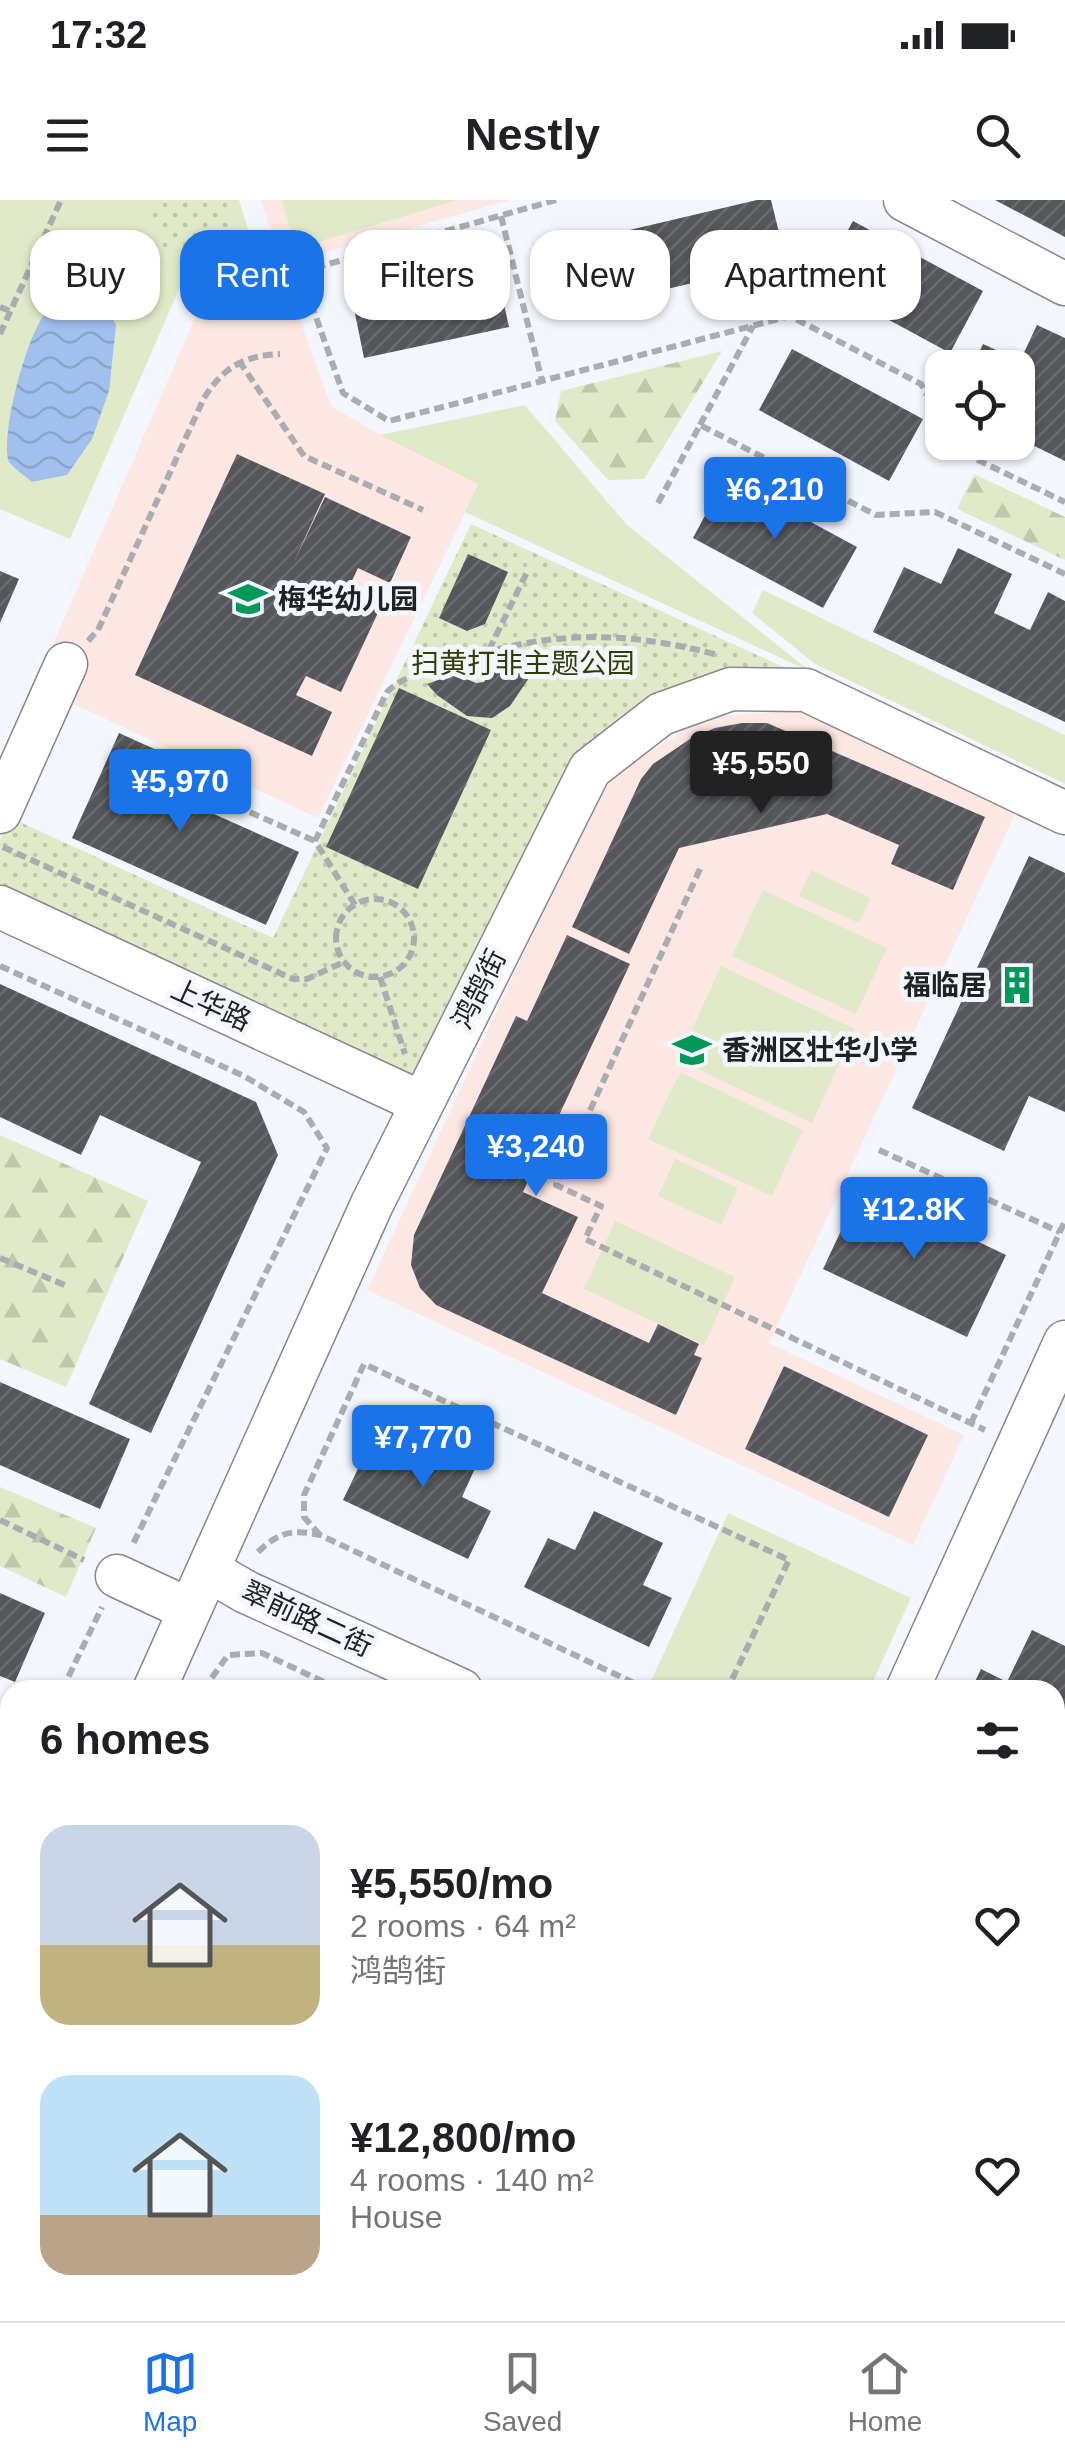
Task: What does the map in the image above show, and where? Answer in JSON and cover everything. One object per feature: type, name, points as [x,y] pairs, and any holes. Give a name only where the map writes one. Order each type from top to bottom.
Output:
[{"type":"street","points":[[905,200],[1065,284]]},
{"type":"street","points":[[0,812],[66,664]]},
{"type":"street","name":"鸿鹄街","points":[[158,1680],[372,1204],[590,768],[661,714],[731,688],[806,690],[1065,813]]},
{"type":"street","name":"上华路","points":[[0,907],[422,1103]]},
{"type":"street","points":[[912,1680],[1065,1342]]},
{"type":"street","name":"翠前路二街","points":[[208,1570],[246,1592],[439,1680]]},
{"type":"street","points":[[117,1576],[190,1610]]},
{"type":"path","points":[[53,200],[56,211]]},
{"type":"path","points":[[0,334],[61,200]]},
{"type":"path","points":[[556,200],[300,272],[343,393],[390,421],[790,316],[921,384],[925,391]]},
{"type":"path","points":[[500,216],[542,381]]},
{"type":"path","points":[[0,307],[10,312]]},
{"type":"path","points":[[658,503],[753,326]]},
{"type":"path","points":[[66,664],[98,630],[216,379],[239,360],[280,354]]},
{"type":"path","points":[[239,360],[304,456],[424,510]]},
{"type":"path","points":[[700,425],[876,515],[935,512],[1065,574]]},
{"type":"path","points":[[979,460],[1065,502]]},
{"type":"path","points":[[488,652],[528,570]]},
{"type":"path","points":[[315,841],[390,688],[418,674],[525,641],[592,635],[716,654],[758,672],[763,689]]},
{"type":"path","points":[[195,788],[315,841],[355,905]]},
{"type":"path","points":[[0,846],[293,979],[314,977],[344,962]]},
{"type":"path","points":[[700,869],[556,1185],[601,1206],[585,1239],[1018,1446]]},
{"type":"path","points":[[380,900],[392,903],[410,920],[414,945],[410,956],[392,974],[380,977],[354,971],[338,951],[338,925],[355,905],[380,900]]},
{"type":"path","points":[[0,966],[244,1076],[304,1112],[327,1148],[67,1680]]},
{"type":"path","points":[[380,977],[422,1103]]},
{"type":"path","points":[[879,1150],[1060,1232]]},
{"type":"path","points":[[970,1424],[1065,1221]]},
{"type":"path","points":[[0,1258],[67,1286]]},
{"type":"path","points":[[320,1535],[304,1517],[304,1496],[364,1364],[790,1560],[732,1680]]},
{"type":"path","points":[[0,1520],[117,1576]]},
{"type":"path","points":[[246,1592],[257,1553],[276,1535],[297,1530],[320,1535],[628,1680]]},
{"type":"path","points":[[210,1680],[228,1655],[262,1652],[320,1680]]},
{"type":"shaded area","name":"梅华幼儿园","points":[[261,200],[510,200],[404,230],[344,230],[344,247],[324,253],[324,230],[270,230]]},
{"type":"shaded area","name":"梅华幼儿园","points":[[194,320],[300,320],[331,406],[479,484],[318,818],[35,686]]},
{"type":"shaded area","name":"香洲区壮华小学","points":[[807,711],[1017,810],[769,1343],[964,1435],[913,1545],[367,1290],[604,781],[707,716]]},
{"type":"green space","points":[[0,200],[239,200],[248,230],[180,230],[180,287],[70,539],[0,509]]},
{"type":"green space","points":[[148,200],[225,200],[234,230],[180,230],[180,249],[164,254]]},
{"type":"green space","points":[[282,200],[458,200],[358,230],[344,230],[344,234],[324,240],[324,230],[290,230]]},
{"type":"green space","points":[[722,351],[644,479],[608,480],[555,421],[561,391]]},
{"type":"green space","points":[[525,405],[627,525],[811,672],[465,512],[478,484],[380,435]]},
{"type":"green space","points":[[974,474],[1065,517],[1065,560],[957,509]]},
{"type":"green space","name":"扫黄打非主题公园","points":[[471,524],[803,676],[647,708],[413,1082],[0,893],[0,840],[11,818],[273,938]]},
{"type":"green space","points":[[763,590],[1065,735],[1065,784],[815,664],[752,613]]},
{"type":"green space","points":[[811,870],[871,898],[859,923],[799,896]]},
{"type":"green space","points":[[763,890],[887,948],[856,1014],[732,956]]},
{"type":"green space","points":[[721,966],[855,1029],[812,1123],[678,1060]]},
{"type":"green space","points":[[680,1072],[803,1130],[772,1196],[648,1139]]},
{"type":"green space","points":[[0,1135],[148,1201],[66,1387],[0,1359]]},
{"type":"green space","points":[[675,1159],[738,1188],[721,1225],[658,1196]]},
{"type":"green space","points":[[615,1221],[735,1277],[704,1345],[584,1289]]},
{"type":"green space","points":[[0,1487],[96,1528],[66,1597],[0,1566]]},
{"type":"green space","points":[[728,1513],[911,1598],[874,1680],[652,1680]]},
{"type":"water","points":[[42,320],[114,320],[116,325],[109,391],[92,439],[67,475],[32,482],[9,462],[7,449],[16,387]]},
{"type":"building","points":[[771,200],[778,230],[690,230],[690,284],[670,288],[670,230],[630,230]]},
{"type":"building","points":[[995,200],[1065,200],[1065,237]]},
{"type":"building","points":[[853,221],[870,230],[848,230]]},
{"type":"building","points":[[921,258],[983,291],[952,350],[944,350],[889,320],[921,320]]},
{"type":"building","points":[[356,320],[507,320],[509,327],[364,358]]},
{"type":"building","points":[[1037,325],[1065,338],[1065,461],[1035,446],[1035,350],[1025,350]]},
{"type":"building","points":[[792,349],[923,419],[889,481],[759,410]]},
{"type":"building","points":[[237,454],[325,494],[293,564],[325,497],[411,537],[390,583],[358,568],[349,587],[383,602],[341,692],[306,676],[296,695],[332,712],[312,756],[135,675]]},
{"type":"building","points":[[726,476],[857,547],[823,608],[693,538]]},
{"type":"building","points":[[958,548],[1012,574],[994,613],[1030,630],[1048,592],[1065,601],[1065,722],[873,632],[904,567],[941,584]]},
{"type":"building","points":[[468,554],[508,572],[485,624],[467,631],[439,618]]},
{"type":"building","points":[[0,571],[19,579],[0,623]]},
{"type":"building","points":[[534,651],[529,678],[510,706],[492,718],[467,716],[427,684],[455,674],[476,683],[484,682],[493,669],[494,659]]},
{"type":"building","points":[[399,688],[491,730],[418,889],[326,847]]},
{"type":"building","points":[[767,723],[985,817],[953,890],[891,864],[899,845],[827,814],[679,848],[629,954],[572,927],[641,779],[653,764],[690,739],[715,728]]},
{"type":"building","points":[[119,733],[192,766],[178,798],[299,852],[266,925],[72,838]]},
{"type":"building","name":"福临居","points":[[1029,856],[1065,873],[1065,1112],[1029,1096],[1004,1151],[912,1108]]},
{"type":"building","points":[[567,935],[630,964],[523,1192],[578,1217],[542,1293],[649,1343],[658,1324],[699,1344],[694,1355],[702,1358],[676,1415],[436,1305],[420,1288],[411,1265],[414,1235],[516,1016],[527,1021]]},
{"type":"building","points":[[0,984],[256,1102],[278,1155],[151,1433],[89,1404],[201,1162],[100,1115],[81,1155],[0,1117]]},
{"type":"building","points":[[862,1186],[1006,1255],[967,1337],[823,1269]]},
{"type":"building","points":[[784,1366],[928,1435],[889,1517],[745,1449]]},
{"type":"building","points":[[0,1382],[130,1439],[100,1509],[0,1465]]},
{"type":"building","points":[[413,1422],[481,1455],[462,1497],[491,1511],[468,1559],[343,1500],[367,1450],[394,1463]]},
{"type":"building","points":[[594,1511],[663,1543],[643,1585],[672,1598],[649,1647],[524,1587],[548,1538],[575,1550]]},
{"type":"building","points":[[0,1593],[45,1613],[16,1680],[0,1676]]},
{"type":"building","points":[[1032,1630],[1065,1646],[1065,1680],[1008,1680]]},
{"type":"building","points":[[981,1669],[1003,1680],[976,1680]]},
{"type":"place","name":"梅华幼儿园","points":[[248,599]]},
{"type":"place","name":"福临居","points":[[1017,985]]},
{"type":"place","name":"香洲区壮华小学","points":[[692,1050]]}]
